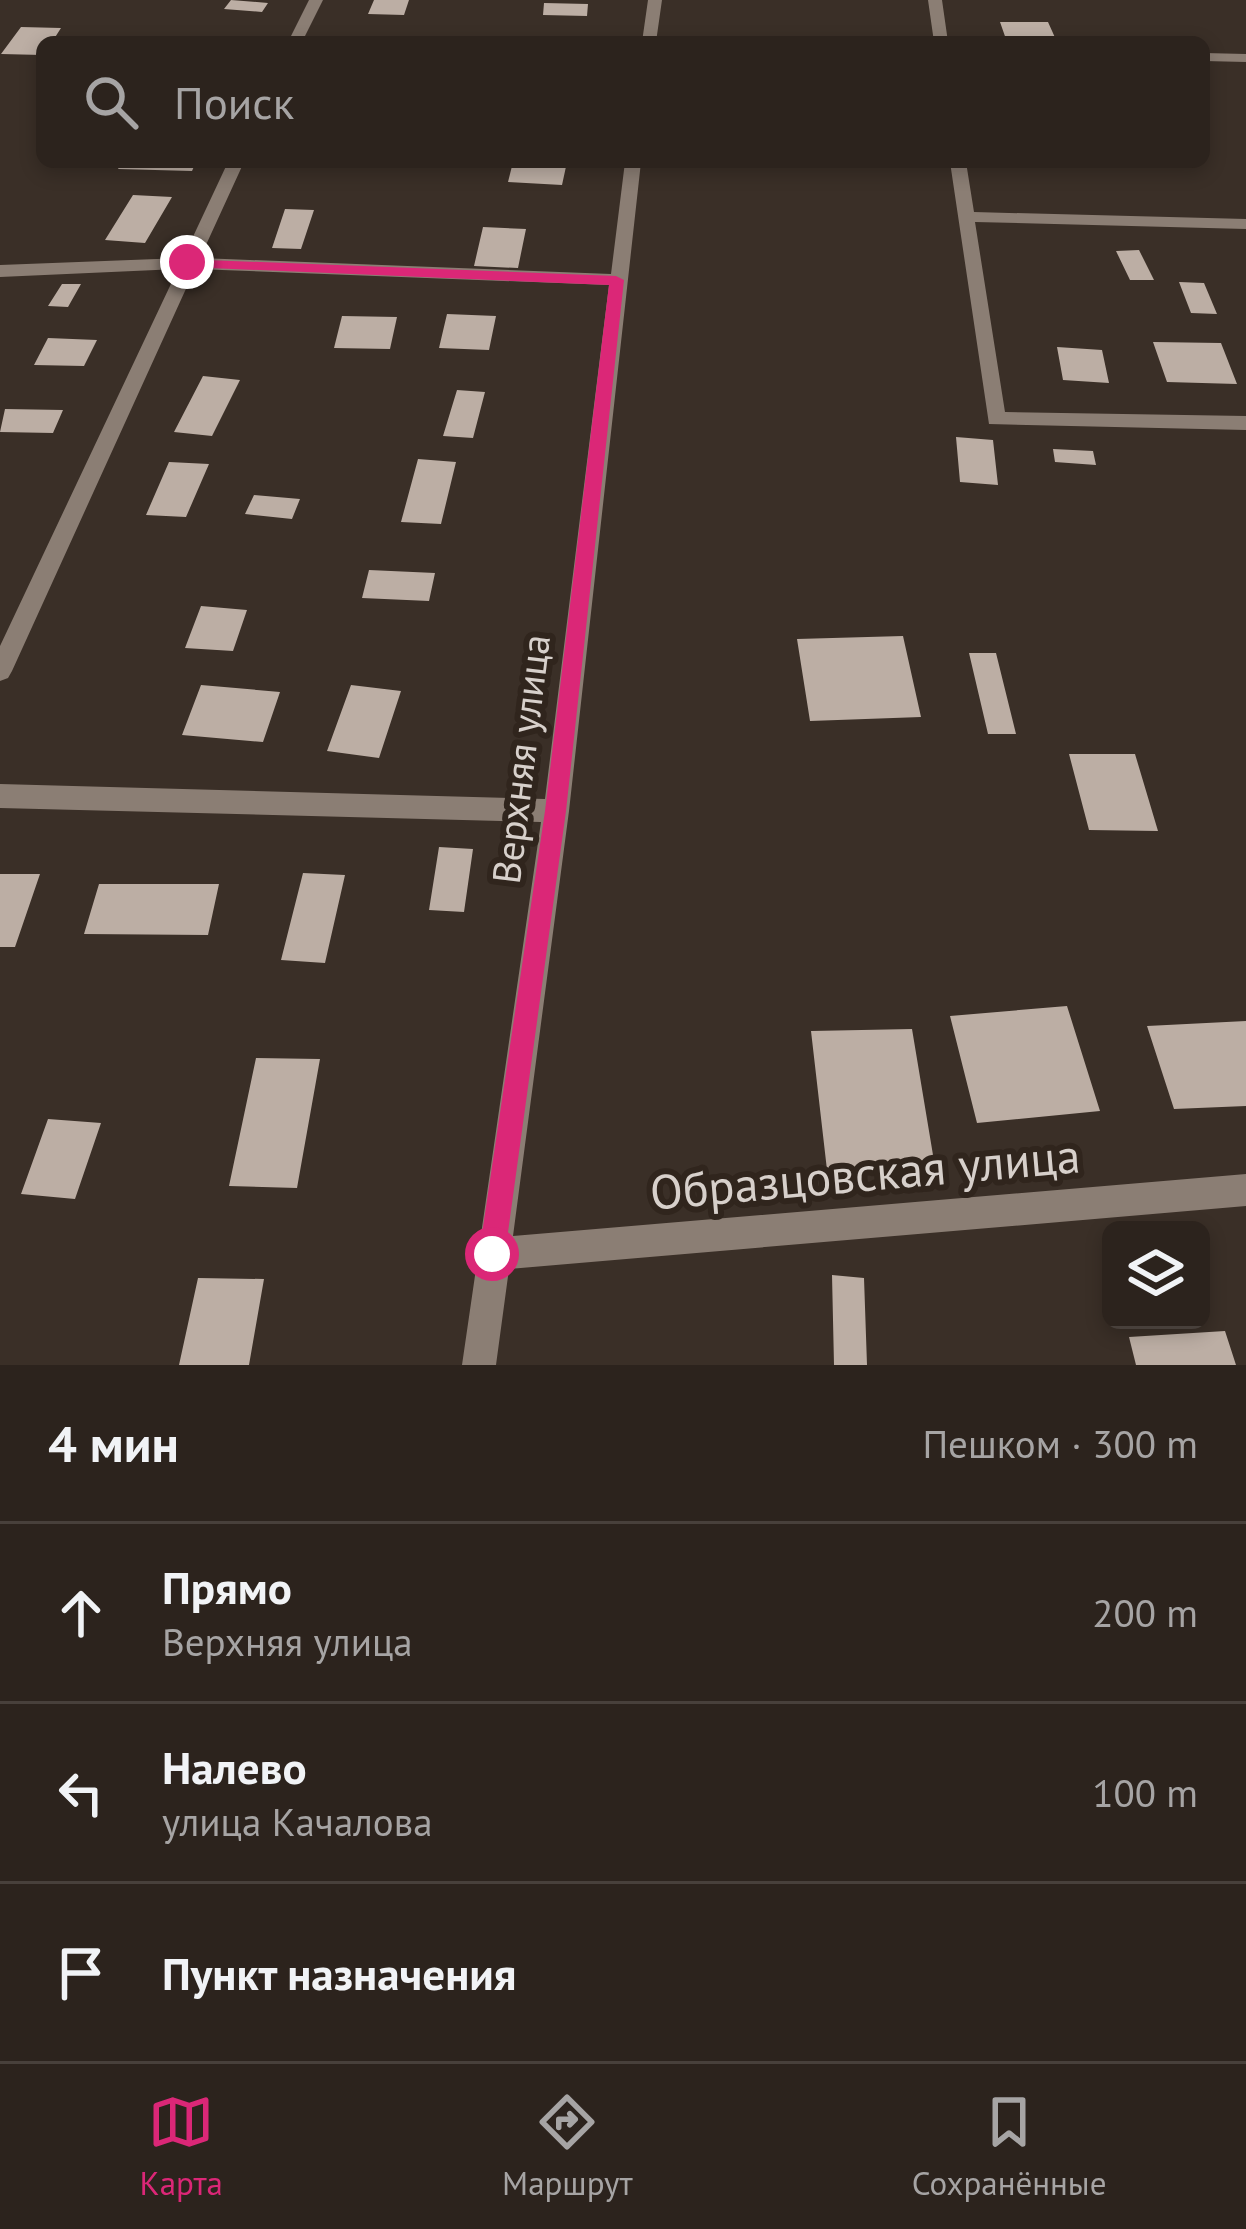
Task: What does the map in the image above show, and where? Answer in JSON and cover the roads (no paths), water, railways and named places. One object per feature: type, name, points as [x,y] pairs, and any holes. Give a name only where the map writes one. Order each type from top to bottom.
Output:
[{"type":"street","points":[[298,36],[316,0]]},
{"type":"street","points":[[650,36],[655,0]]},
{"type":"street","points":[[935,0],[940,36]]},
{"type":"street","points":[[0,671],[233,168]]},
{"type":"street","name":"Верхняя улица","points":[[479,1365],[556,811],[632,168]]},
{"type":"street","points":[[959,168],[996,419],[1246,423]]},
{"type":"street","points":[[966,217],[1246,224]]},
{"type":"street","points":[[0,271],[187,262],[616,280]]},
{"type":"street","points":[[0,796],[556,811]]},
{"type":"street","name":"Образцовская улица","points":[[492,1254],[1246,1190]]},
{"type":"lane","points":[[1210,57],[1246,58]]}]
